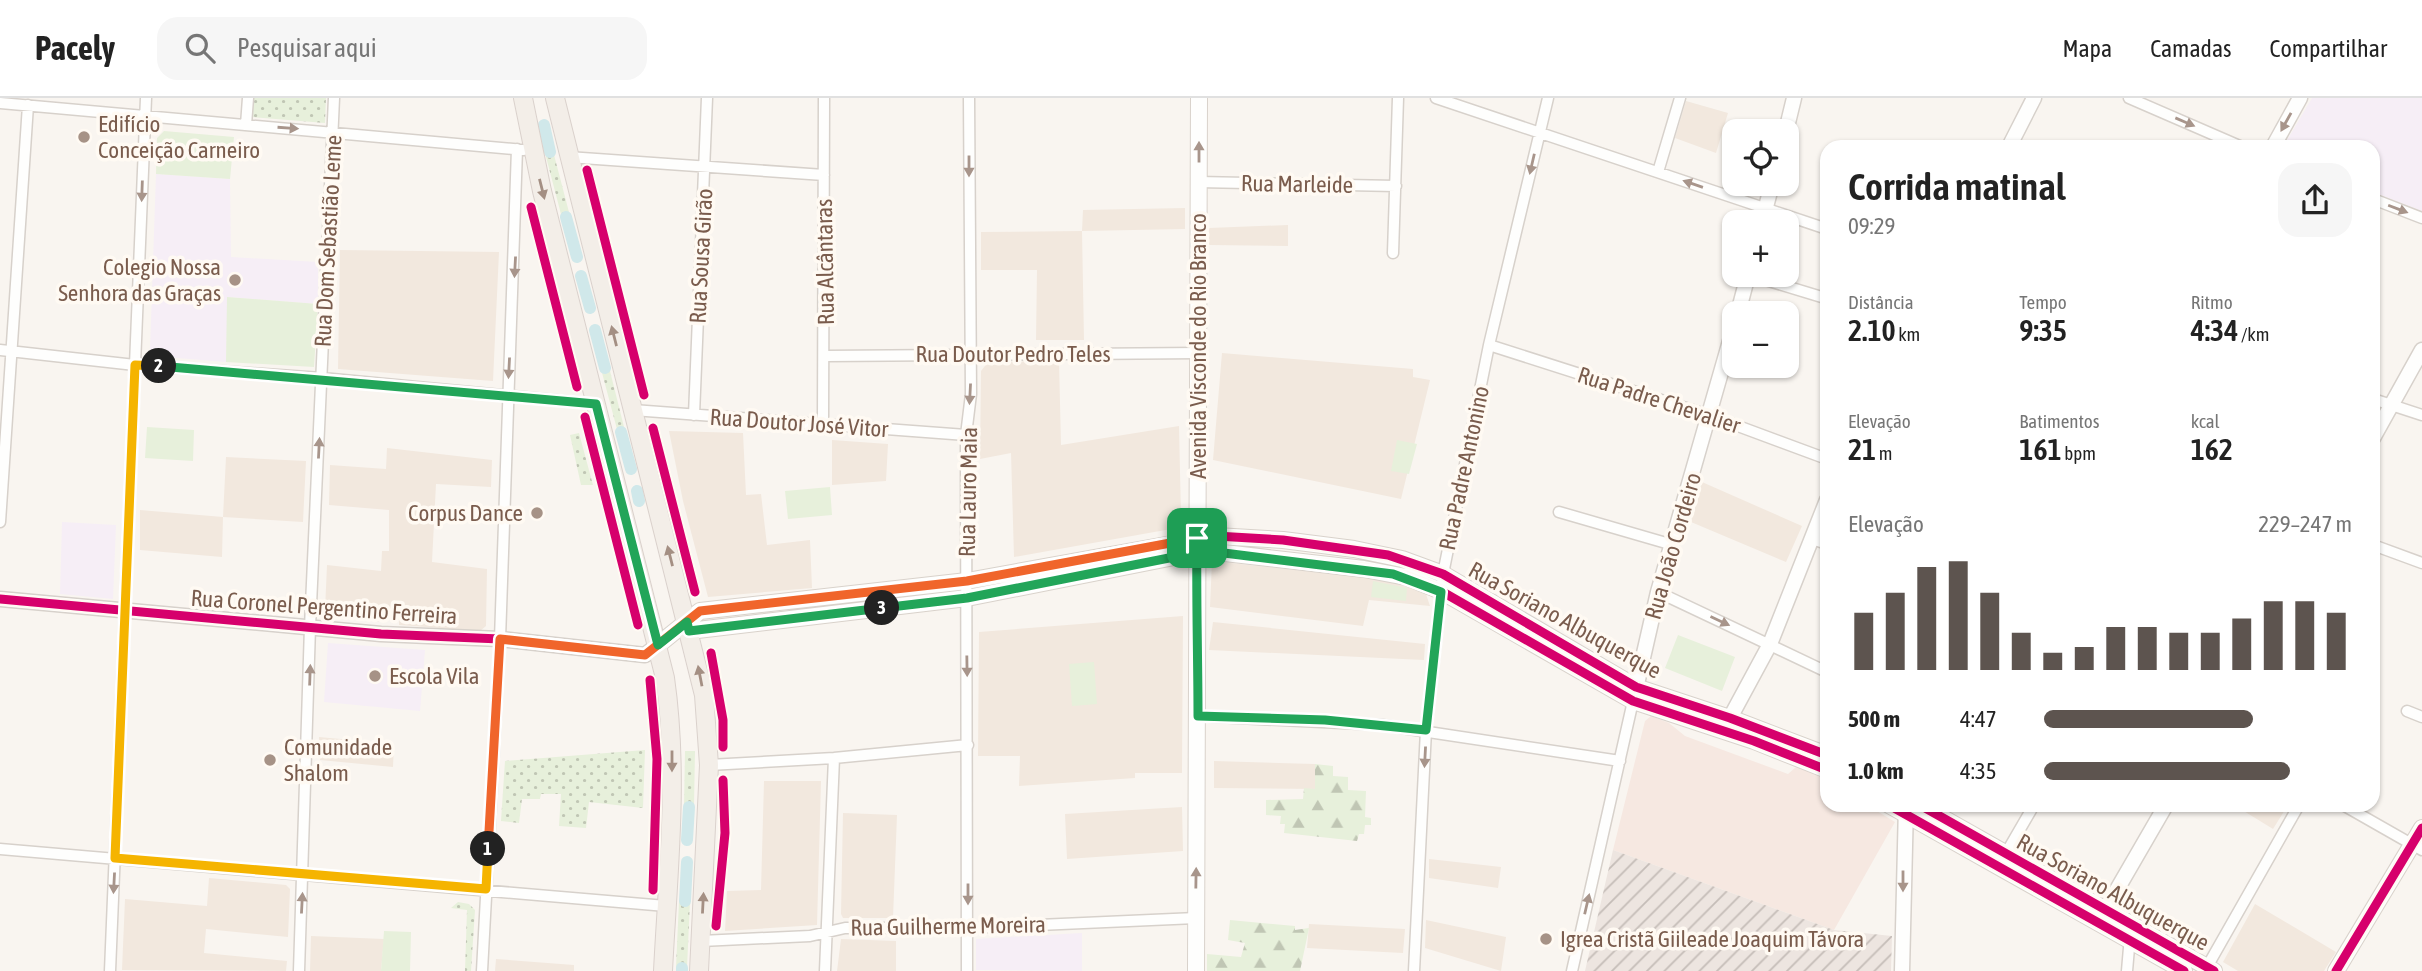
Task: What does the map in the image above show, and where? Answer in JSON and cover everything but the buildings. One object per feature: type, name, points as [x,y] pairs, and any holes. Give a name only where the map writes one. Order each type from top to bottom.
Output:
[{"type":"main road","points":[[523,98],[525,150],[596,404],[665,678],[672,747],[663,971]]},
{"type":"main road","points":[[555,98],[704,695],[709,765],[699,971]]},
{"type":"main road","name":"Avenida Visconde do Rio Branco","points":[[1196,971],[1199,98]]},
{"type":"main road","name":"Rua Coronel Pergentino Ferreira","points":[[658,645],[688,627],[700,611],[967,590],[1197,546],[1216,536],[1283,540],[1354,549],[1402,559],[1443,574]]},
{"type":"main road","name":"Rua Coronel Pergentino Ferreira","points":[[1197,546],[1216,552],[1406,577],[1441,592]]},
{"type":"main road","name":"Rua Soriano Albuquerque","points":[[1443,574],[1634,694],[1730,718],[1807,753],[1820,764]]},
{"type":"main road","name":"Rua Soriano Albuquerque","points":[[1441,592],[1634,694],[1807,753],[1820,754]]},
{"type":"main road","name":"Rua Soriano Albuquerque","points":[[1910,812],[2131,933],[2210,969]]},
{"type":"main road","name":"Rua Soriano Albuquerque","points":[[1932,812],[2102,917]]},
{"type":"main road","points":[[2336,971],[2417,847],[2422,828]]},
{"type":"main road","name":"Rua Soriano Albuquerque","points":[[2131,933],[2184,971]]},
{"type":"street","points":[[110,971],[146,98]]},
{"type":"street","points":[[246,125],[248,98]]},
{"type":"street","name":"Rua Dom Sebastião Leme","points":[[299,971],[310,627],[334,98]]},
{"type":"street","name":"Rua Sousa Girão","points":[[694,415],[707,98]]},
{"type":"street","name":"Rua Alcântaras","points":[[823,425],[826,356],[824,98]]},
{"type":"street","name":"Rua Lauro Maia","points":[[967,971],[966,435],[971,394],[969,98]]},
{"type":"street","points":[[1393,253],[1398,98]]},
{"type":"street","points":[[1436,98],[1658,172],[1749,210]]},
{"type":"street","name":"Rua Padre Antonino","points":[[1414,971],[1426,730],[1443,574],[1489,345],[1548,98]]},
{"type":"street","points":[[1658,172],[1680,98]]},
{"type":"street","points":[[1789,119],[1794,98]]},
{"type":"street","points":[[2013,140],[2034,98]]},
{"type":"street","points":[[2129,98],[2226,140]]},
{"type":"street","points":[[2277,140],[2300,98]]},
{"type":"street","points":[[0,103],[525,150],[508,396],[500,639],[482,971]]},
{"type":"street","points":[[0,522],[6,351],[28,105]]},
{"type":"street","points":[[568,157],[824,175]]},
{"type":"street","name":"Rua Marleide","points":[[1198,181],[1396,186]]},
{"type":"street","points":[[2380,202],[2422,218]]},
{"type":"street","points":[[1799,223],[1820,228]]},
{"type":"street","points":[[1789,287],[1820,296]]},
{"type":"street","name":"Rua Padre Chevalier","points":[[1489,345],[1711,416],[1820,455]]},
{"type":"street","points":[[2380,424],[2422,350]]},
{"type":"street","points":[[6,351],[135,365],[322,378],[596,404]]},
{"type":"street","name":"Rua Doutor Pedro Teles","points":[[826,356],[1200,352]]},
{"type":"street","name":"Rua João Cordeiro","points":[[1572,971],[1658,592],[1722,373]]},
{"type":"street","points":[[2380,401],[2422,415]]},
{"type":"street","name":"Rua Doutor José Vitor","points":[[633,410],[966,435]]},
{"type":"street","points":[[1559,512],[1673,545]]},
{"type":"street","points":[[1730,718],[1770,644],[1820,518]]},
{"type":"street","points":[[1812,539],[1820,542]]},
{"type":"street","points":[[2380,548],[2422,563]]},
{"type":"street","points":[[1658,592],[1820,669]]},
{"type":"street","name":"Rua Coronel Pergentino Ferreira","points":[[0,599],[310,627],[500,639],[645,655],[658,645]]},
{"type":"street","points":[[2407,711],[2422,717]]},
{"type":"street","points":[[1198,716],[1325,720],[1426,730],[1620,761]]},
{"type":"street","points":[[709,765],[834,758],[968,745]]},
{"type":"street","points":[[825,971],[834,758]]},
{"type":"street","points":[[1902,971],[1905,812]]},
{"type":"street","points":[[2005,855],[2030,812]]},
{"type":"street","points":[[2102,917],[2162,812]]},
{"type":"street","points":[[2210,969],[2295,812]]},
{"type":"street","points":[[2355,812],[2417,847]]},
{"type":"street","points":[[0,849],[666,906]]},
{"type":"street","name":"Rua Guilherme Moreira","points":[[701,941],[827,932],[845,928],[968,928],[1196,918]]},
{"type":"street","points":[[2127,971],[2131,933]]},
{"type":"shaded area","points":[[2312,98],[2422,98],[2422,211],[2380,195],[2380,140],[2287,140]]},
{"type":"shaded area","points":[[1686,101],[1728,113],[1726,119],[1722,119],[1722,133],[1716,153],[1675,138]]},
{"type":"shaded area","name":"Colegio Nossa Senhora das Graças","points":[[156,174],[230,179],[231,257],[318,262],[318,304],[228,297],[226,362],[153,356],[150,350]]},
{"type":"shaded area","points":[[1185,208],[1185,229],[1082,231],[1083,210]]},
{"type":"shaded area","points":[[1288,225],[1288,246],[1209,245],[1209,228]]},
{"type":"shaded area","points":[[1082,231],[1084,340],[1036,340],[1037,270],[981,270],[981,232]]},
{"type":"shaded area","points":[[340,250],[499,252],[493,381],[338,369]]},
{"type":"shaded area","points":[[1222,353],[1413,369],[1413,377],[1430,380],[1401,499],[1213,460]]},
{"type":"shaded area","points":[[1059,361],[1061,445],[1179,426],[1181,516],[1171,529],[1014,557],[1011,453],[980,459],[981,371],[988,362]]},
{"type":"shaded area","points":[[669,431],[743,433],[746,495],[761,494],[767,545],[810,540],[812,588],[708,597],[683,501]]},
{"type":"shaded area","points":[[832,440],[888,444],[886,481],[832,485]]},
{"type":"shaded area","points":[[387,448],[492,460],[491,487],[436,484],[432,562],[487,569],[486,626],[480,631],[399,625],[399,620],[385,618],[383,622],[332,617],[325,610],[327,565],[381,571],[382,551],[389,551],[389,510],[329,505],[330,465],[386,469]]},
{"type":"shaded area","points":[[226,457],[306,461],[303,522],[223,517]]},
{"type":"shaded area","points":[[1702,482],[1802,526],[1786,562],[1691,522]]},
{"type":"shaded area","points":[[140,510],[223,517],[222,557],[140,550]]},
{"type":"shaded area","points":[[62,522],[116,525],[113,599],[60,594]]},
{"type":"shaded area","points":[[1212,561],[1388,580],[1426,594],[1430,606],[1369,600],[1363,626],[1210,607]]},
{"type":"shaded area","points":[[1183,616],[1182,773],[1135,773],[1135,778],[1019,786],[1020,756],[978,756],[979,632]]},
{"type":"shaded area","points":[[1213,622],[1425,644],[1424,660],[1209,650]]},
{"type":"shaded area","name":"Escola Vila","points":[[328,643],[425,650],[420,711],[324,702]]},
{"type":"shaded area","points":[[1651,716],[1669,723],[1685,736],[1788,774],[1796,767],[1807,770],[1820,777],[1820,812],[1879,812],[1895,822],[1834,930],[1613,850],[1645,721]]},
{"type":"shaded area","points":[[319,737],[394,744],[393,767],[320,760]]},
{"type":"shaded area","points":[[1214,761],[1315,764],[1315,789],[1214,788]]},
{"type":"shaded area","points":[[764,781],[821,781],[817,925],[725,931],[727,891],[761,890]]},
{"type":"shaded area","points":[[1182,807],[1183,851],[1067,859],[1065,814]]},
{"type":"shaded area","points":[[2245,812],[2284,812],[2273,829]]},
{"type":"shaded area","points":[[843,813],[897,815],[893,918],[843,918],[841,914]]},
{"type":"shaded area","points":[[1613,850],[1834,930],[1892,936],[1891,971],[1585,971]]},
{"type":"shaded area","points":[[1429,859],[1501,867],[1498,888],[1429,878]]},
{"type":"shaded area","points":[[209,878],[286,885],[290,889],[288,937],[206,929],[204,953],[287,961],[286,971],[122,970],[125,899],[207,906]]},
{"type":"shaded area","points":[[2255,904],[2336,952],[2324,971],[2238,971],[2223,962]]},
{"type":"shaded area","points":[[1426,920],[1506,937],[1501,971],[1425,948]]},
{"type":"shaded area","points":[[1309,924],[1405,929],[1403,953],[1307,948]]},
{"type":"shaded area","points":[[1082,933],[1082,971],[976,970],[976,939]]},
{"type":"shaded area","points":[[311,936],[384,939],[381,971],[310,971]]},
{"type":"shaded area","points":[[841,939],[896,941],[896,971],[837,971]]},
{"type":"shaded area","points":[[496,959],[574,965],[574,971],[495,971]]},
{"type":"green space","points":[[254,98],[326,98],[325,123],[252,117]]},
{"type":"green space","points":[[164,131],[234,137],[230,179],[156,174],[157,138]]},
{"type":"green space","points":[[553,151],[570,216],[562,218],[545,153]]},
{"type":"green space","points":[[227,297],[318,304],[314,367],[226,362]]},
{"type":"green space","points":[[609,367],[625,431],[618,433],[601,369]]},
{"type":"green space","points":[[147,427],[194,430],[193,461],[145,458]]},
{"type":"green space","points":[[579,433],[593,485],[581,485],[570,435]]},
{"type":"green space","points":[[1397,440],[1417,444],[1409,474],[1391,471]]},
{"type":"green space","points":[[830,487],[832,515],[788,519],[785,491]]},
{"type":"green space","points":[[1373,581],[1407,588],[1406,601],[1371,597]]},
{"type":"green space","points":[[1678,635],[1735,657],[1722,691],[1665,668]]},
{"type":"green space","points":[[1094,662],[1097,704],[1072,706],[1069,664]]},
{"type":"green space","points":[[645,750],[643,808],[589,802],[586,828],[559,826],[561,794],[541,794],[540,799],[522,799],[519,823],[501,821],[505,761]]},
{"type":"green space","points":[[685,751],[695,751],[694,807],[684,807]]},
{"type":"green space","points":[[1315,764],[1333,766],[1333,776],[1348,777],[1348,790],[1366,791],[1365,817],[1371,818],[1371,825],[1365,825],[1364,834],[1359,834],[1357,841],[1284,833],[1285,824],[1280,824],[1281,816],[1266,815],[1266,800],[1303,799],[1304,788],[1315,789]]},
{"type":"green space","points":[[679,901],[690,901],[687,968],[676,967]]},
{"type":"green space","points":[[458,902],[469,904],[475,910],[471,971],[465,971],[467,910],[451,908]]},
{"type":"green space","points":[[1230,920],[1295,926],[1295,930],[1309,928],[1300,971],[1207,971],[1207,954],[1241,957],[1245,943],[1228,940]]},
{"type":"green space","points":[[384,931],[411,932],[410,971],[381,971]]},
{"type":"waterway","points":[[544,125],[550,152]]},
{"type":"waterway","points":[[566,217],[577,257]]},
{"type":"waterway","points":[[581,276],[590,308]]},
{"type":"waterway","points":[[595,330],[605,368]]},
{"type":"waterway","points":[[621,432],[631,469]]},
{"type":"waterway","points":[[637,491],[639,501]]},
{"type":"waterway","points":[[687,840],[689,807]]},
{"type":"waterway","points":[[685,901],[687,862]]},
{"type":"cycle path","points":[[587,170],[644,395]]},
{"type":"cycle path","points":[[531,207],[577,387]]},
{"type":"cycle path","points":[[585,417],[638,625]]},
{"type":"cycle path","points":[[653,428],[695,592]]},
{"type":"cycle path","points":[[981,579],[1216,536],[1283,540],[1388,555],[1443,574],[1636,687],[1730,718],[1820,752]]},
{"type":"cycle path","points":[[705,629],[967,598],[1179,556],[1216,552],[1364,569],[1406,577],[1441,591],[1633,701],[1754,741],[1820,767]]},
{"type":"cycle path","points":[[0,599],[381,634],[500,639],[645,655]]},
{"type":"cycle path","points":[[711,653],[723,720],[723,747]]},
{"type":"cycle path","points":[[650,680],[657,759],[653,890]]},
{"type":"cycle path","points":[[716,926],[725,833],[723,780]]},
{"type":"cycle path","points":[[1901,812],[2184,971]]},
{"type":"cycle path","points":[[1932,812],[2214,971]]},
{"type":"cycle path","points":[[2336,971],[2422,828]]},
{"type":"place","name":"Edifício Conceição Carneiro","points":[[84,137]]},
{"type":"place","name":"Colegio Nossa Senhora das Graças","points":[[235,280]]},
{"type":"place","name":"Corpus Dance","points":[[537,513]]},
{"type":"place","name":"Escola Vila","points":[[375,676]]},
{"type":"place","name":"Comunidade Shalom","points":[[270,760]]},
{"type":"place","name":"Igrea Cristã Giileade Joaquim Távora","points":[[1546,939]]},
{"type":"route","points":[[1197,538],[967,581],[700,611],[658,645],[645,655],[500,639],[486,889],[115,858],[135,365],[322,378],[596,404],[658,645],[687,622],[689,631],[967,598],[1179,556],[1197,554],[1216,552],[1364,569],[1406,577],[1441,592],[1426,730],[1325,720],[1198,716],[1196,583],[1197,554],[1197,538]]}]
